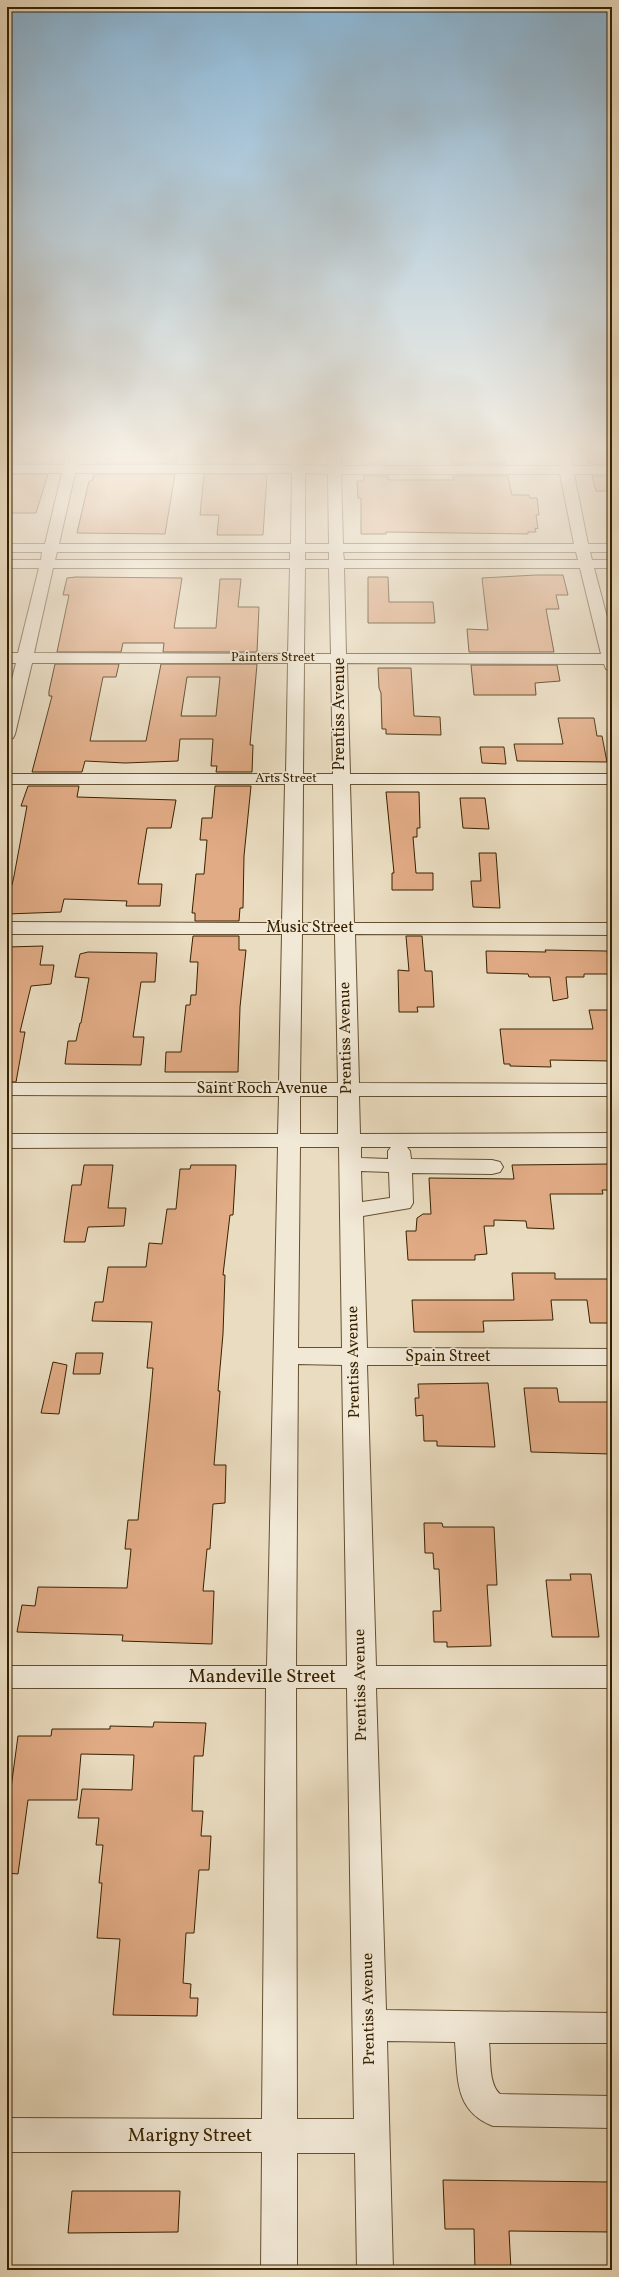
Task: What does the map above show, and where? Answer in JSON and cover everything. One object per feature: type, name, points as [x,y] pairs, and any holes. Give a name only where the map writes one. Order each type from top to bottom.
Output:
[{"type":"street","points":[[7,734],[48,559]]},
{"type":"street","points":[[7,564],[196,559]]},
{"type":"street","points":[[279,2270],[281,1677],[291,928],[298,559]]},
{"type":"street","name":"Prentiss Avenue","points":[[337,559],[340,658],[340,779],[375,2270]]},
{"type":"street","points":[[421,559],[544,564],[612,564]]},
{"type":"street","points":[[543,559],[544,564]]},
{"type":"street","points":[[586,559],[611,663]]},
{"type":"street","name":"Painters Street","points":[[7,658],[340,658],[611,663]]},
{"type":"street","name":"Arts Street","points":[[7,779],[612,779]]},
{"type":"street","name":"Music Street","points":[[7,928],[612,929]]},
{"type":"street","name":"Saint Roch Avenue","points":[[7,1089],[612,1090]]},
{"type":"street","points":[[349,1152],[397,1140],[612,1140]]},
{"type":"street","points":[[351,1211],[402,1203],[397,1140]]},
{"type":"street","points":[[436,1140],[436,1167]]},
{"type":"street","points":[[7,1141],[288,1141],[349,1152],[400,1166],[492,1167]]},
{"type":"street","name":"Spain Street","points":[[285,1356],[612,1357]]},
{"type":"street","name":"Mandeville Street","points":[[7,1677],[612,1677]]},
{"type":"street","points":[[369,2025],[612,2028]]},
{"type":"street","points":[[471,2027],[476,2083],[481,2100],[492,2110],[612,2112]]},
{"type":"street","name":"Marigny Street","points":[[7,2135],[372,2136]]},
{"type":"building","points":[[563,575],[568,595],[556,595],[559,609],[546,609],[554,652],[469,652],[467,629],[488,630],[482,578]]},
{"type":"building","points":[[368,577],[388,577],[389,602],[433,602],[435,623],[368,623]]},
{"type":"building","points":[[67,578],[182,578],[174,628],[216,628],[220,579],[241,579],[238,607],[259,607],[257,652],[163,652],[164,643],[123,643],[121,652],[57,652],[69,595],[63,595]]},
{"type":"building","points":[[55,664],[119,664],[116,677],[103,677],[90,741],[146,741],[161,664],[257,664],[250,745],[253,745],[252,772],[216,772],[217,766],[211,766],[213,739],[180,739],[178,761],[125,763],[85,761],[82,772],[32,772],[52,696],[49,696]],"holes":[[[187,677],[220,677],[216,716],[181,716]]]},
{"type":"building","points":[[471,665],[557,665],[560,681],[535,683],[536,695],[474,695]]},
{"type":"building","points":[[378,668],[411,668],[414,716],[440,717],[441,735],[386,734],[386,729],[382,729],[381,693],[379,688]]},
{"type":"building","points":[[558,718],[594,718],[597,736],[602,736],[607,762],[517,761],[514,744],[563,744]]},
{"type":"building","points":[[480,747],[504,747],[506,764],[482,763]]},
{"type":"building","points":[[28,786],[79,786],[77,797],[176,800],[171,828],[147,828],[138,884],[162,884],[160,906],[126,906],[127,901],[64,899],[61,912],[7,914],[7,885],[12,885],[14,876],[27,806],[21,806]]},
{"type":"building","points":[[215,786],[251,786],[244,856],[243,908],[240,908],[239,921],[195,921],[195,913],[192,913],[196,874],[204,874],[207,840],[200,840],[202,818],[212,818]]},
{"type":"building","points":[[386,792],[419,792],[420,828],[417,828],[417,837],[413,837],[416,873],[433,873],[433,890],[392,890],[392,873],[394,873]]},
{"type":"building","points":[[460,798],[485,798],[489,829],[463,828]]},
{"type":"building","points":[[479,853],[496,853],[500,908],[473,907],[471,881],[481,881]]},
{"type":"building","points":[[193,936],[239,936],[239,950],[246,950],[240,1007],[238,1072],[165,1072],[166,1052],[181,1052],[186,1005],[190,1005],[191,995],[196,995],[198,962],[190,962]]},
{"type":"building","points":[[406,936],[422,936],[425,971],[432,971],[434,1007],[417,1007],[418,1012],[399,1012],[398,970],[409,971]]},
{"type":"building","points":[[43,946],[40,965],[54,965],[51,984],[31,986],[20,1032],[25,1032],[16,1082],[7,1082],[7,947]]},
{"type":"building","points":[[545,950],[607,951],[611,974],[584,974],[584,977],[566,977],[568,998],[553,1001],[550,977],[529,977],[528,974],[487,973],[486,951],[546,952]]},
{"type":"building","points":[[88,952],[157,953],[155,982],[141,982],[133,1037],[144,1037],[141,1065],[65,1064],[68,1041],[76,1041],[81,1023],[89,978],[75,977],[80,954]]},
{"type":"building","points":[[589,1010],[612,1010],[612,1061],[550,1060],[551,1067],[510,1066],[510,1064],[504,1064],[500,1029],[593,1029]]},
{"type":"building","points":[[612,1164],[612,1190],[602,1190],[603,1194],[550,1194],[554,1229],[527,1228],[526,1221],[494,1220],[494,1226],[484,1226],[487,1254],[475,1255],[475,1260],[408,1260],[406,1231],[416,1231],[417,1218],[423,1214],[431,1214],[429,1178],[514,1179],[512,1165]]},
{"type":"building","points":[[84,1165],[113,1165],[108,1208],[126,1208],[124,1226],[88,1227],[85,1242],[64,1242],[72,1185],[81,1185]]},
{"type":"building","points":[[191,1165],[236,1165],[233,1215],[230,1215],[223,1275],[225,1275],[223,1334],[214,1465],[226,1465],[225,1503],[213,1504],[210,1549],[207,1549],[203,1591],[214,1591],[212,1644],[122,1641],[123,1635],[17,1632],[22,1605],[35,1606],[38,1587],[127,1588],[131,1549],[125,1549],[128,1520],[138,1520],[153,1368],[147,1368],[152,1322],[92,1321],[95,1302],[103,1302],[108,1267],[146,1267],[149,1243],[162,1244],[167,1209],[176,1209],[180,1169],[190,1169]]},
{"type":"building","points":[[512,1273],[555,1273],[555,1279],[612,1279],[612,1323],[590,1323],[587,1300],[551,1300],[553,1320],[483,1321],[484,1332],[414,1332],[412,1300],[514,1300]]},
{"type":"building","points":[[76,1353],[103,1353],[100,1374],[73,1374]]},
{"type":"building","points":[[53,1362],[67,1365],[59,1414],[41,1413]]},
{"type":"building","points":[[488,1383],[495,1447],[437,1446],[437,1441],[424,1441],[423,1415],[416,1416],[415,1398],[419,1398],[418,1384]]},
{"type":"building","points":[[524,1388],[557,1388],[559,1402],[612,1402],[612,1454],[531,1452]]},
{"type":"building","points":[[424,1523],[442,1523],[443,1527],[494,1527],[497,1585],[487,1585],[491,1646],[447,1647],[447,1642],[434,1642],[433,1611],[441,1611],[439,1569],[434,1569],[433,1553],[425,1553]]},
{"type":"building","points":[[570,1574],[591,1574],[599,1637],[552,1637],[546,1580],[571,1580]]},
{"type":"building","points":[[154,1722],[206,1723],[203,1756],[194,1756],[192,1811],[203,1811],[201,1836],[211,1836],[209,1870],[199,1870],[194,1933],[186,1933],[183,1983],[191,1984],[190,1998],[198,1998],[197,2016],[113,2015],[120,1939],[97,1938],[102,1883],[99,1883],[103,1845],[96,1845],[99,1818],[78,1818],[82,1789],[132,1790],[134,1755],[81,1754],[77,1800],[28,1800],[18,1874],[7,1873],[7,1788],[11,1788],[18,1736],[51,1736],[52,1729],[110,1729],[110,1726],[153,1727]]},
{"type":"building","points":[[443,2180],[611,2182],[612,2232],[509,2231],[511,2270],[475,2270],[474,2229],[445,2229]]},
{"type":"building","points":[[72,2191],[180,2191],[178,2232],[68,2233]]}]
